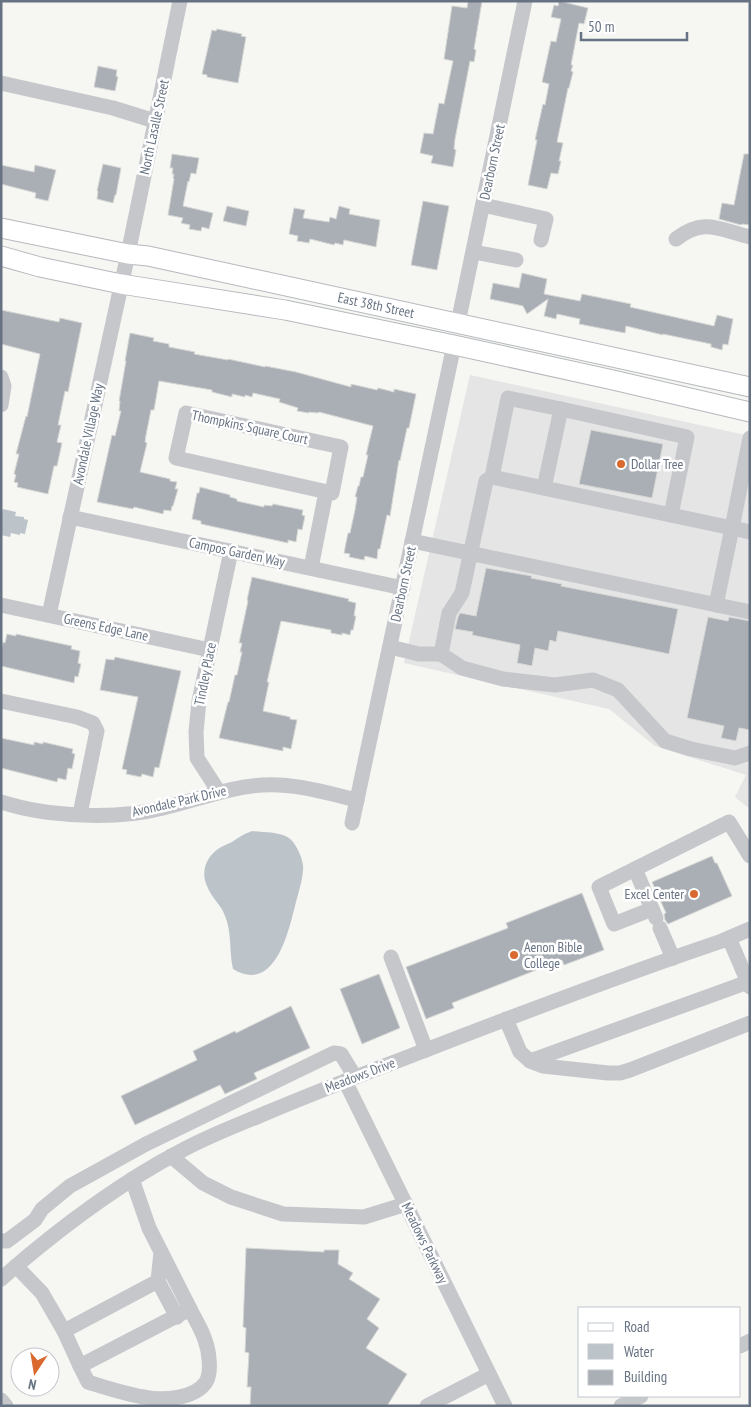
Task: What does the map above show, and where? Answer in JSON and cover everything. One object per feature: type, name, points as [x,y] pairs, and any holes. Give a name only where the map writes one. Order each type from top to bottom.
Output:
[{"type":"main road","name":"East 38th Street","points":[[1,228],[128,254],[148,256],[750,387]]},
{"type":"main road","name":"East 38th Street","points":[[1,256],[40,267],[120,284],[285,310],[454,345],[750,412]]},
{"type":"street","name":"North Lasalle Street","points":[[128,254],[180,1]]},
{"type":"street","name":"Dearborn Street","points":[[458,323],[525,1]]},
{"type":"street","points":[[1,83],[113,108],[155,121]]},
{"type":"street","points":[[483,205],[546,219],[541,240]]},
{"type":"street","points":[[676,239],[698,227],[714,226],[750,237]]},
{"type":"street","points":[[474,252],[516,260]]},
{"type":"street","name":"Avondale Village Way","points":[[49,615],[128,254]]},
{"type":"street","name":"Dearborn Street","points":[[352,823],[454,345]]},
{"type":"street","points":[[1,377],[4,386],[1,405]]},
{"type":"street","points":[[441,654],[449,613],[462,593],[486,481],[492,477],[508,398],[687,437],[671,515]]},
{"type":"street","points":[[544,488],[561,410]]},
{"type":"street","name":"Thompkins Square Court","points":[[186,413],[342,447],[332,493],[326,492],[176,458],[186,413]]},
{"type":"street","points":[[716,605],[750,438]]},
{"type":"street","points":[[492,477],[750,532]]},
{"type":"street","name":"Thompkins Square Court","points":[[312,568],[326,492]]},
{"type":"street","name":"Campos Garden Way","points":[[70,517],[403,588]]},
{"type":"street","points":[[412,541],[750,612]]},
{"type":"street","name":"Tindley Place","points":[[218,792],[197,758],[197,716],[230,551]]},
{"type":"street","name":"Greens Edge Lane","points":[[1,605],[210,650]]},
{"type":"street","points":[[390,647],[419,654],[441,654],[462,668],[503,678],[555,685],[593,680],[618,690],[665,741],[735,758],[750,754]]},
{"type":"street","points":[[1,700],[77,717],[93,723],[97,731],[80,814]]},
{"type":"street","name":"Avondale Park Drive","points":[[1,802],[51,813],[116,815],[150,811],[218,792],[248,786],[276,784],[357,800]]},
{"type":"street","points":[[656,918],[614,924],[599,887],[729,822],[750,856]]},
{"type":"street","points":[[635,869],[673,958]]},
{"type":"street","name":"Meadows Drive","points":[[1,1279],[51,1236],[84,1212],[132,1179],[195,1144],[236,1125],[350,1079],[750,929]]},
{"type":"street","points":[[530,1061],[749,984],[729,938]]},
{"type":"street","points":[[392,956],[426,1050]]},
{"type":"street","points":[[506,1019],[520,1052],[530,1061],[543,1066],[608,1073],[620,1073],[750,1023]]},
{"type":"street","name":"Meadows Parkway","points":[[42,1209],[70,1186],[146,1144],[334,1053],[342,1054],[350,1079],[406,1204],[505,1406]]},
{"type":"street","points":[[171,1156],[203,1183],[231,1198],[283,1214],[364,1217],[406,1204]]},
{"type":"street","points":[[132,1179],[146,1221],[161,1252],[183,1313]]},
{"type":"street","points":[[1,1233],[29,1212],[42,1209]]},
{"type":"street","points":[[1,1241],[7,1241],[35,1220],[42,1209]]},
{"type":"street","points":[[16,1266],[42,1293],[64,1331],[88,1382],[146,1398],[172,1398],[193,1393],[206,1382],[210,1366],[205,1340],[158,1281],[161,1252]]},
{"type":"street","points":[[64,1331],[158,1281]]},
{"type":"street","points":[[80,1366],[183,1313]]},
{"type":"street","points":[[427,1406],[490,1374]]},
{"type":"street","points":[[622,1406],[639,1397]]},
{"type":"street","points":[[1,1400],[6,1406]]},
{"type":"shaded area","points":[[470,375],[750,436],[750,809],[735,797],[746,775],[655,746],[609,709],[404,663]]},
{"type":"water","points":[[3,509],[16,512],[15,516],[24,517],[24,519],[28,520],[25,534],[11,533],[10,537],[1,535],[1,513]]},
{"type":"water","points":[[252,831],[277,833],[289,838],[300,854],[303,870],[288,931],[277,957],[269,967],[259,974],[247,975],[233,969],[227,922],[221,908],[209,891],[204,875],[206,864],[216,850]]},
{"type":"building","points":[[468,1],[482,1],[474,49],[476,50],[474,62],[470,61],[455,139],[454,149],[456,150],[453,167],[431,163],[433,156],[420,153],[424,133],[433,134],[439,103],[444,104],[453,61],[444,59],[452,6],[467,8]]},
{"type":"building","points":[[559,1],[588,8],[584,24],[579,23],[571,65],[573,65],[571,71],[573,72],[557,142],[563,143],[559,161],[561,161],[558,174],[551,173],[547,189],[528,185],[537,140],[535,140],[549,84],[542,82],[551,41],[556,42],[561,19],[551,17],[554,5],[558,6]]},
{"type":"building","points":[[217,29],[242,34],[241,36],[246,37],[238,83],[207,77],[207,75],[202,74],[212,30],[216,31]]},
{"type":"building","points":[[98,66],[117,70],[116,76],[118,77],[115,91],[94,87]]},
{"type":"building","points":[[172,154],[199,158],[196,174],[191,173],[188,181],[183,206],[213,213],[209,229],[202,227],[201,231],[189,229],[190,225],[181,223],[183,218],[168,215],[174,179],[174,174],[172,174],[173,168],[170,168]]},
{"type":"building","points":[[744,154],[750,154],[750,225],[741,225],[719,219],[722,203],[734,205]]},
{"type":"building","points":[[103,164],[121,168],[113,203],[97,199]]},
{"type":"building","points":[[1,165],[34,172],[35,165],[56,170],[48,201],[35,198],[36,193],[1,184]]},
{"type":"building","points":[[423,201],[449,206],[437,270],[411,265]]},
{"type":"building","points":[[227,206],[249,211],[246,226],[223,221]]},
{"type":"building","points":[[339,206],[350,209],[349,214],[380,220],[376,247],[344,240],[343,245],[335,243],[334,245],[310,239],[309,243],[297,241],[298,236],[289,234],[294,208],[305,210],[303,218],[329,222],[330,217],[336,219]]},
{"type":"building","points":[[522,273],[547,279],[544,294],[580,301],[582,294],[631,304],[630,307],[714,326],[717,315],[733,319],[728,345],[723,344],[722,350],[711,347],[711,344],[626,326],[625,333],[579,324],[580,319],[557,314],[556,319],[544,316],[548,299],[527,314],[523,306],[490,299],[493,283],[519,288]]},
{"type":"building","points":[[1,310],[59,322],[60,318],[82,323],[68,392],[65,391],[58,425],[61,425],[57,442],[62,443],[57,466],[54,466],[48,494],[17,487],[18,483],[14,482],[19,454],[16,454],[27,417],[40,354],[1,344]]},
{"type":"building","points":[[130,333],[154,338],[153,341],[169,344],[169,347],[195,352],[194,354],[296,372],[351,387],[351,384],[377,390],[378,388],[394,392],[394,389],[416,394],[409,428],[407,428],[399,460],[390,516],[387,515],[377,559],[365,556],[364,560],[349,557],[350,554],[344,553],[355,510],[357,497],[355,497],[361,477],[363,477],[373,426],[319,412],[297,411],[298,408],[279,402],[280,399],[253,393],[252,397],[232,394],[232,397],[212,392],[212,390],[159,381],[154,410],[151,410],[145,442],[147,443],[140,472],[177,482],[175,489],[178,489],[171,511],[164,510],[163,514],[134,507],[133,509],[97,502],[112,435],[115,436],[121,411],[119,411],[119,401]]},
{"type":"building","name":"Dollar Tree","points":[[591,430],[663,444],[652,498],[579,484]]},
{"type":"building","points":[[200,487],[230,495],[230,497],[237,499],[237,501],[264,507],[264,505],[272,506],[273,504],[303,510],[302,515],[305,516],[302,530],[298,529],[296,542],[288,540],[288,543],[201,524],[201,521],[192,519]]},
{"type":"building","points":[[486,568],[532,576],[531,578],[562,584],[561,586],[678,609],[669,654],[558,631],[556,642],[550,640],[548,651],[535,648],[532,666],[517,663],[520,645],[472,635],[473,632],[455,629],[460,613],[476,616]]},
{"type":"building","points":[[252,577],[349,599],[348,601],[356,603],[354,616],[356,616],[350,635],[331,633],[331,630],[281,621],[267,682],[269,682],[263,711],[297,720],[291,749],[283,747],[283,751],[219,738],[242,652],[240,652],[242,643],[239,643]]},
{"type":"building","points":[[708,617],[728,621],[729,617],[750,621],[750,730],[739,728],[736,741],[721,738],[724,726],[687,718]]},
{"type":"building","points":[[7,634],[16,636],[16,634],[72,646],[71,649],[80,651],[78,663],[81,664],[78,677],[75,676],[74,683],[1,666],[1,649]]},
{"type":"building","points":[[115,657],[181,671],[159,768],[155,767],[153,777],[142,774],[141,777],[126,774],[127,770],[122,769],[138,697],[100,690],[106,659],[114,660]]},
{"type":"building","points":[[1,738],[34,745],[34,742],[43,744],[43,742],[73,749],[72,753],[75,754],[72,769],[68,768],[66,780],[58,778],[57,782],[1,768]]},
{"type":"building","name":"Excel Center","points":[[712,856],[732,896],[668,924],[665,920],[664,914],[666,913],[652,882]]},
{"type":"building","name":"Aenon Bible College","points":[[582,893],[604,950],[564,965],[562,960],[452,1003],[454,1008],[426,1019],[406,967],[508,928],[506,923]]},
{"type":"building","points":[[379,974],[400,1028],[362,1044],[340,989]]},
{"type":"building","points":[[291,1006],[310,1048],[254,1073],[257,1079],[225,1094],[220,1085],[135,1125],[121,1096],[197,1060],[193,1051],[235,1031],[236,1033]]},
{"type":"building","points":[[246,1248],[324,1252],[324,1250],[339,1250],[338,1264],[353,1273],[349,1279],[380,1299],[367,1319],[379,1328],[366,1348],[407,1374],[387,1406],[250,1406],[251,1387],[247,1387],[249,1353],[245,1352],[246,1328],[243,1327]]},
{"type":"place","name":"Dollar Tree","points":[[621,464]]},
{"type":"place","name":"Excel Center","points":[[694,894]]},
{"type":"place","name":"Aenon Bible College","points":[[514,955]]}]
